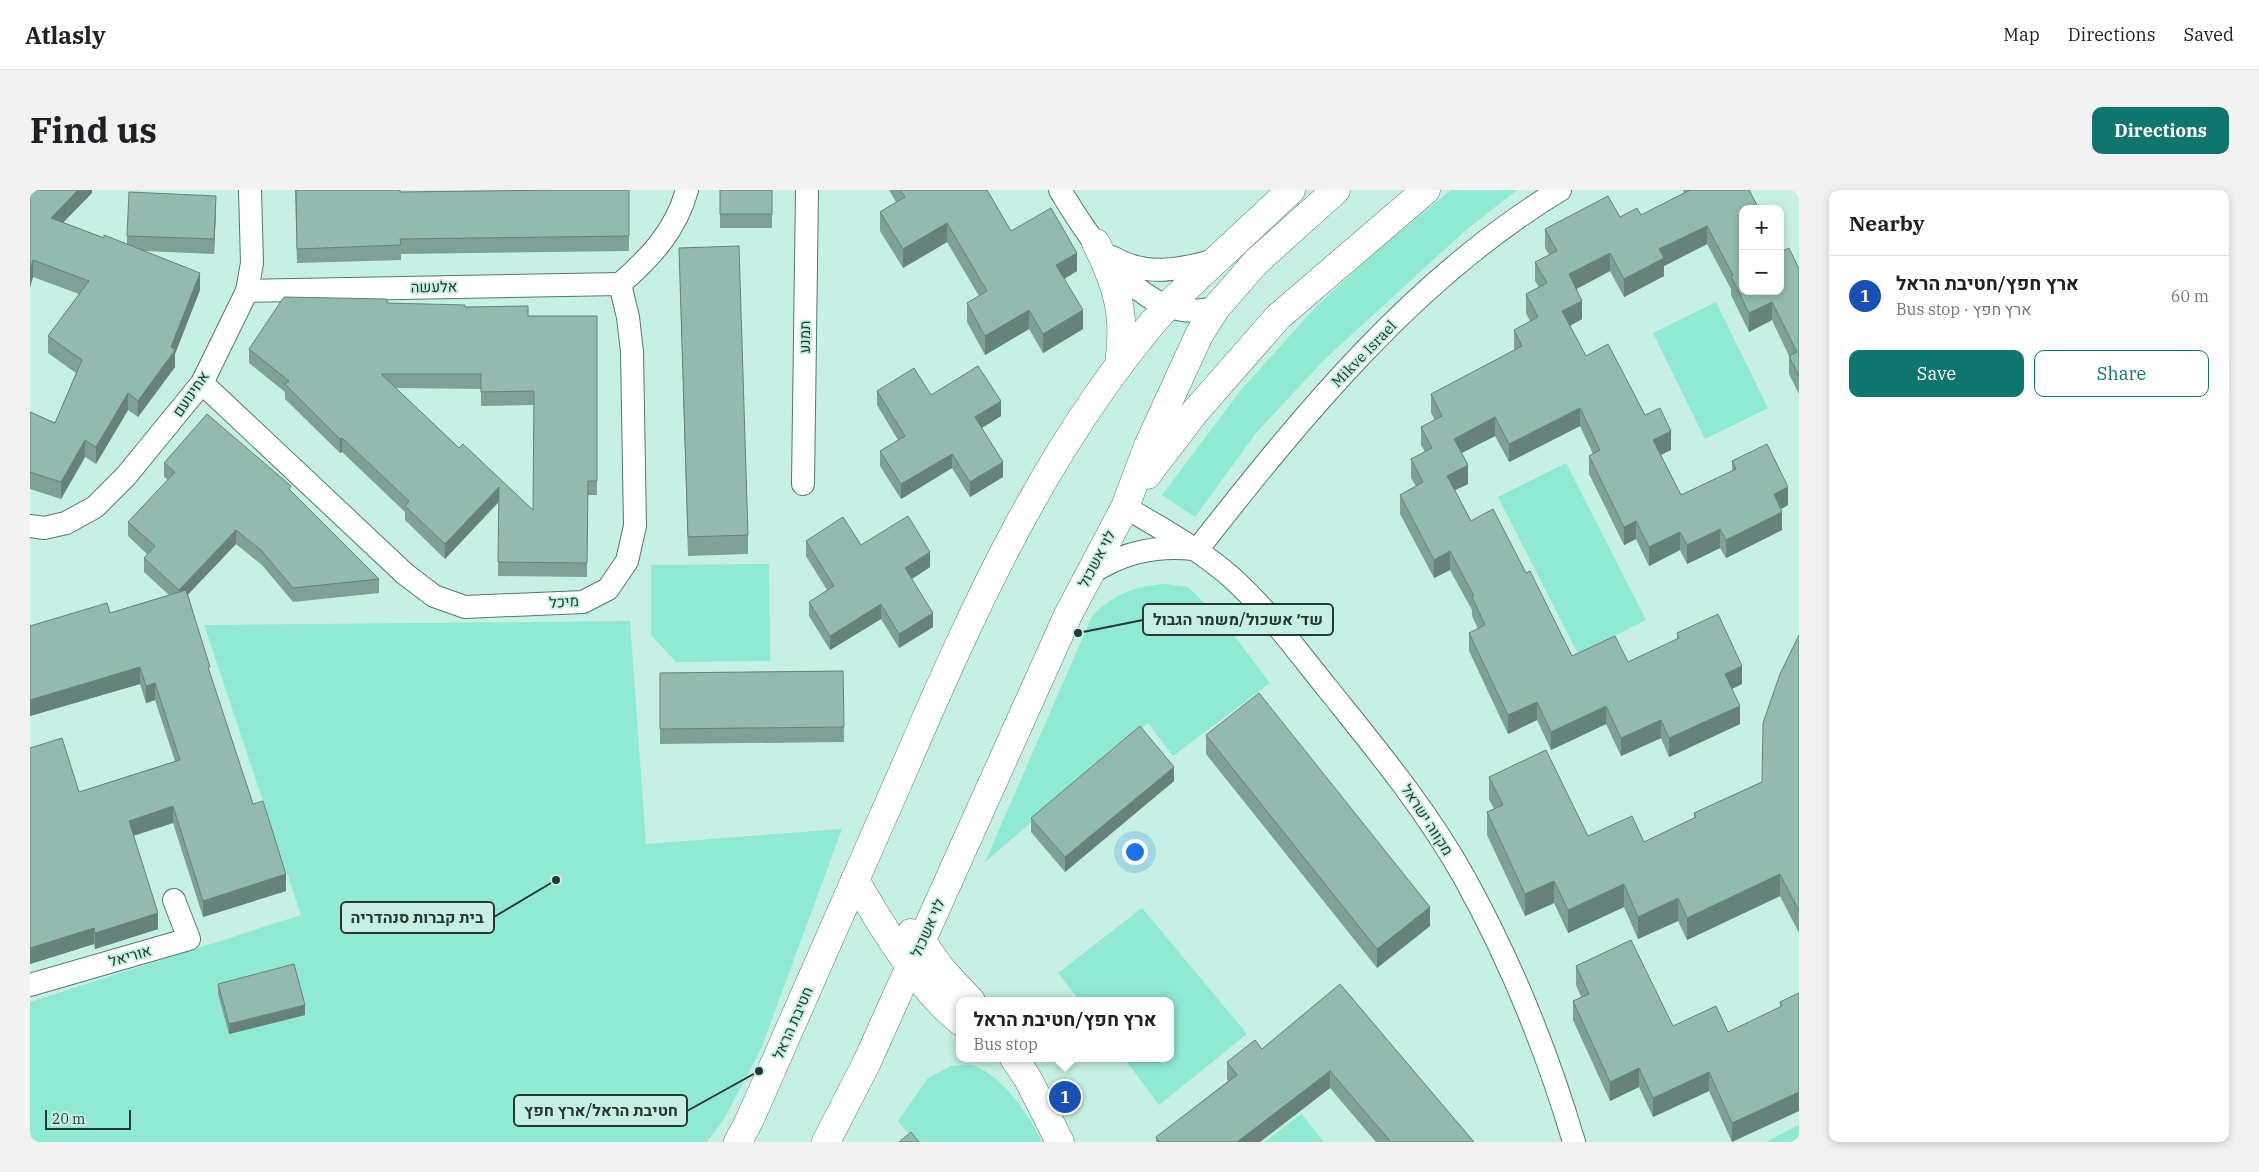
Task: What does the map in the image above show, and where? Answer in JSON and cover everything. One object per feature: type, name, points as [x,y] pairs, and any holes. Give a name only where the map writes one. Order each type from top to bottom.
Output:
[{"type":"street","name":"אחינועם","points":[[30,526],[44,528],[66,523],[95,507],[126,476],[202,383],[247,291],[252,263],[250,190]]},
{"type":"street","points":[[620,284],[646,261],[666,237],[682,210],[688,190]]},
{"type":"street","name":"תמנע","points":[[803,484],[807,190]]},
{"type":"street","points":[[1060,190],[1096,243],[1132,284],[1148,296],[1167,306],[1181,310],[1199,311],[1216,308]]},
{"type":"street","points":[[833,930],[946,673],[999,562],[1039,485],[1077,423],[1119,365],[1167,306],[1291,190]]},
{"type":"street","name":"לוי אשכול","points":[[916,954],[1086,577],[1125,507],[1167,402],[1200,335],[1216,308],[1256,262],[1336,190]]},
{"type":"street","points":[[1125,507],[1194,413],[1278,317],[1426,190]]},
{"type":"street","name":"Mikve Israel","points":[[1197,550],[1264,465],[1355,359],[1473,250],[1532,207],[1560,190]]},
{"type":"street","points":[[1096,243],[1125,265],[1139,269],[1187,268],[1215,260]]},
{"type":"street","points":[[1096,243],[1108,268],[1121,306],[1122,341],[1119,365]]},
{"type":"street","name":"אלעשה","points":[[247,291],[620,284]]},
{"type":"street","name":"מיכל","points":[[202,383],[405,574],[434,596],[464,607],[584,602],[608,589],[627,560],[635,526],[632,352],[628,317],[620,284]]},
{"type":"street","name":"מקווה ישראל","points":[[1125,507],[1197,550],[1232,577],[1269,615],[1398,776],[1463,876],[1508,965],[1560,1094],[1574,1142]]},
{"type":"street","points":[[1086,577],[1105,563],[1139,551],[1173,547],[1197,550]]},
{"type":"street","points":[[855,880],[881,922]]},
{"type":"street","name":"אוריאל","points":[[30,985],[189,939],[174,900]]},
{"type":"street","points":[[833,930],[858,922],[881,922],[901,927],[941,1002],[956,1018]]},
{"type":"street","name":"חטיבת הראל","points":[[738,1142],[750,1120],[833,930]]},
{"type":"street","points":[[916,954],[942,970],[967,997]]},
{"type":"street","points":[[826,1142],[867,1062],[916,954]]},
{"type":"street","points":[[1016,1062],[1028,1079],[1060,1142]]},
{"type":"green space","points":[[1451,190],[1517,190],[1466,230],[1325,359],[1256,433],[1195,517],[1162,495],[1241,390],[1312,311],[1373,254]]},
{"type":"green space","points":[[1716,302],[1768,408],[1705,439],[1653,333]]},
{"type":"green space","points":[[1566,463],[1646,620],[1578,654],[1498,497]]},
{"type":"green space","points":[[769,564],[770,661],[676,662],[651,635],[651,565]]},
{"type":"green space","points":[[1167,584],[1188,587],[1224,622],[1270,683],[1173,756],[1148,723],[985,862],[1092,616],[1117,596],[1126,592],[1145,586]]},
{"type":"green space","points":[[630,621],[646,844],[842,829],[761,1049],[724,1119],[707,1142],[30,1142],[30,1002],[301,915],[204,625]]},
{"type":"green space","points":[[1142,908],[1247,1034],[1159,1105],[1127,1062],[1174,1062],[1174,997],[1077,997],[1058,973]]},
{"type":"green space","points":[[951,1066],[975,1066],[996,1079],[1023,1109],[1042,1142],[915,1142],[898,1121],[928,1078]]},
{"type":"green space","points":[[1301,1114],[1324,1142],[1265,1142]]},
{"type":"green space","points":[[1799,1125],[1799,1142],[1766,1142]]},
{"type":"building","points":[[30,190],[78,190],[51,218],[104,238],[104,235],[200,273],[171,347],[175,350],[138,401],[128,393],[96,447],[85,440],[61,482],[30,472],[30,412],[55,423],[82,360],[48,336],[89,281],[33,260],[30,270]]},
{"type":"building","points":[[296,190],[400,190],[400,192],[629,190],[629,236],[400,239],[401,245],[297,249]]},
{"type":"building","points":[[720,190],[772,190],[772,214],[720,214]]},
{"type":"building","points":[[900,190],[987,190],[1011,231],[1051,208],[1077,253],[1056,265],[1083,310],[1043,334],[1029,310],[985,336],[967,303],[987,291],[947,223],[903,249],[880,212],[905,197]]},
{"type":"building","points":[[1690,190],[1749,190],[1757,205],[1739,205],[1739,292],[1731,276],[1733,275],[1707,226],[1659,249],[1664,258],[1624,279],[1610,253],[1569,274],[1582,301],[1562,311],[1586,356],[1608,344],[1645,415],[1660,408],[1671,431],[1653,440],[1681,495],[1736,469],[1732,461],[1767,444],[1788,487],[1774,494],[1782,512],[1726,540],[1720,529],[1687,545],[1680,532],[1649,547],[1636,521],[1624,527],[1589,456],[1600,450],[1580,408],[1509,444],[1495,417],[1454,439],[1468,465],[1447,476],[1471,521],[1493,509],[1526,573],[1530,571],[1572,656],[1615,636],[1628,662],[1679,638],[1677,633],[1718,614],[1742,666],[1725,674],[1740,706],[1669,738],[1661,720],[1621,738],[1606,706],[1551,732],[1537,702],[1508,715],[1469,633],[1485,625],[1472,597],[1474,596],[1450,551],[1434,560],[1400,495],[1423,482],[1411,459],[1432,448],[1421,427],[1442,416],[1431,394],[1522,346],[1514,330],[1538,317],[1526,294],[1547,283],[1535,262],[1557,251],[1545,229],[1608,196],[1620,217],[1637,208],[1641,215]]},
{"type":"building","points":[[129,192],[216,196],[214,239],[127,236]]},
{"type":"building","points":[[739,246],[748,535],[688,537],[679,248]]},
{"type":"building","points":[[1789,248],[1799,269],[1799,376],[1789,356],[1797,352],[1772,302],[1749,313],[1740,295],[1784,295],[1784,250]]},
{"type":"building","points":[[284,297],[387,299],[387,303],[465,305],[465,307],[528,306],[528,316],[597,316],[597,481],[588,481],[587,563],[498,562],[499,487],[445,544],[405,506],[409,501],[342,438],[340,439],[285,384],[289,381],[249,349]],"holes":[[[381,374],[481,374],[481,392],[534,391],[533,510],[463,444],[459,448]]]},
{"type":"building","points":[[978,366],[1001,401],[975,417],[1003,462],[970,482],[952,454],[901,484],[880,451],[905,436],[877,391],[914,368],[931,395]]},
{"type":"building","points":[[207,414],[291,486],[289,489],[379,579],[293,588],[262,551],[236,530],[179,590],[144,558],[155,546],[128,522],[175,472],[164,463]]},
{"type":"building","points":[[908,516],[930,552],[905,568],[933,613],[899,634],[881,604],[830,636],[809,602],[834,586],[806,541],[843,517],[861,545]]},
{"type":"building","points":[[186,590],[210,667],[208,667],[253,804],[263,801],[286,874],[203,901],[173,806],[129,821],[158,913],[95,933],[94,928],[30,948],[30,748],[62,738],[79,792],[180,760],[155,683],[146,686],[140,667],[30,700],[30,626],[107,603],[110,613]]},
{"type":"building","points":[[1799,635],[1799,911],[1780,874],[1687,918],[1678,898],[1638,917],[1624,884],[1568,910],[1554,881],[1525,894],[1487,812],[1503,805],[1489,777],[1546,750],[1588,836],[1632,816],[1644,842],[1696,817],[1694,813],[1762,782],[1763,723],[1780,674]]},
{"type":"building","points":[[843,671],[844,727],[660,729],[660,673]]},
{"type":"building","points":[[1259,693],[1430,907],[1377,949],[1206,735]]},
{"type":"building","points":[[1140,726],[1174,767],[1065,857],[1031,818]]},
{"type":"building","points":[[1631,940],[1673,1026],[1716,1006],[1728,1032],[1782,1006],[1780,1002],[1799,993],[1799,1092],[1732,1123],[1709,1072],[1653,1098],[1639,1068],[1610,1082],[1573,1001],[1589,994],[1576,966]]},
{"type":"building","points":[[294,964],[305,1005],[229,1024],[218,984]]},
{"type":"building","points":[[1340,984],[1474,1142],[1391,1142],[1330,1071],[1237,1142],[1159,1142],[1156,1137],[1237,1075],[1227,1062],[1255,1040],[1262,1049]]},
{"type":"building","points":[[911,1132],[919,1142],[899,1142]]},
{"type":"place","name":"שד׳ אשכול/משמר הגבול","points":[[1078,633]]},
{"type":"place","name":"בית קברות סנהדריה","points":[[556,880]]},
{"type":"place","name":"חטיבת הראל/ארץ חפץ","points":[[759,1071]]},
{"type":"place","name":"ארץ חפץ/חטיבת הראל","points":[[1065,1097]]}]
